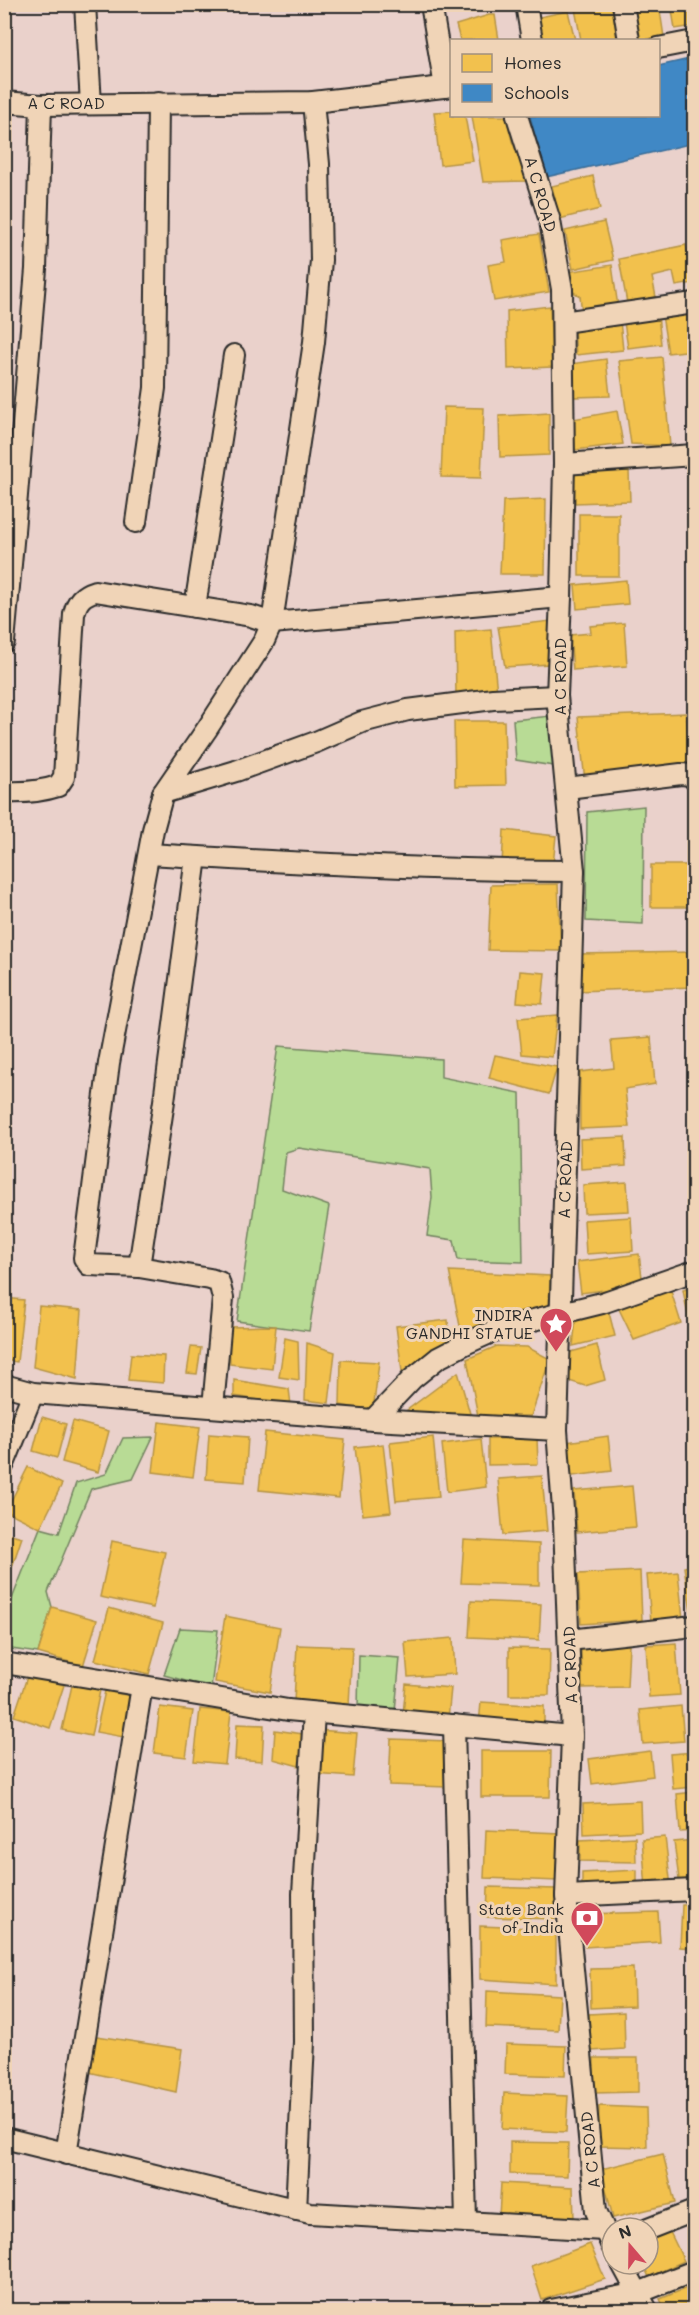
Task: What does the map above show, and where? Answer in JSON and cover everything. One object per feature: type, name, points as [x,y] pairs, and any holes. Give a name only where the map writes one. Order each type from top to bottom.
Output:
[{"type":"street","points":[[85,4],[91,104]]},
{"type":"street","points":[[431,4],[448,86]]},
{"type":"street","points":[[526,4],[531,39]]},
{"type":"street","points":[[622,4],[629,39]]},
{"type":"street","points":[[660,48],[694,41]]},
{"type":"street","name":"A C ROAD","points":[[4,102],[40,105],[313,102],[448,86]]},
{"type":"street","points":[[213,1407],[223,1298],[219,1282],[139,1267],[89,1265],[85,1262],[84,1251],[109,1063],[163,793],[264,641],[272,623],[314,342],[321,260],[319,165],[313,102]]},
{"type":"street","points":[[136,522],[155,388],[158,104]]},
{"type":"street","points":[[4,642],[9,531],[36,269],[40,105]]},
{"type":"street","name":"A C ROAD","points":[[518,117],[550,221],[562,290],[564,464],[556,696],[574,871],[557,1430],[564,1523],[572,1736],[566,1896],[596,2211],[600,2220]]},
{"type":"street","points":[[562,322],[694,303]]},
{"type":"street","points":[[195,607],[234,355]]},
{"type":"street","points":[[564,464],[694,455]]},
{"type":"street","points":[[4,792],[43,791],[58,786],[64,777],[74,614],[76,603],[86,594],[95,591],[251,616],[272,623],[561,597]]},
{"type":"street","points":[[163,793],[236,771],[316,742],[362,722],[408,710],[493,699],[556,696]]},
{"type":"street","points":[[567,788],[681,774],[691,775],[694,778]]},
{"type":"street","points":[[150,854],[485,870],[574,871]]},
{"type":"street","points":[[139,1267],[164,1101],[196,857]]},
{"type":"street","points":[[373,1420],[412,1379],[438,1358],[501,1328],[602,1303],[694,1271]]},
{"type":"street","points":[[4,1385],[33,1393],[373,1420],[557,1430]]},
{"type":"street","points":[[4,1464],[33,1393]]},
{"type":"street","points":[[569,1640],[694,1626]]},
{"type":"street","points":[[4,1663],[314,1713],[572,1736]]},
{"type":"street","points":[[66,2154],[142,1686]]},
{"type":"street","points":[[296,2210],[304,2042],[303,1894],[314,1713]]},
{"type":"street","points":[[454,1725],[466,2222]]},
{"type":"street","points":[[566,1896],[694,1890]]},
{"type":"street","points":[[4,2138],[310,2213],[466,2222],[600,2240]]},
{"type":"street","points":[[660,2224],[694,2211]]},
{"type":"street","points":[[551,2310],[643,2302],[694,2271]]},
{"type":"street","points":[[629,2276],[643,2302]]},
{"type":"green space","points":[[551,716],[554,766],[516,760],[513,720]]},
{"type":"green space","points":[[644,806],[643,924],[586,921],[587,812]]},
{"type":"green space","points":[[278,1046],[441,1059],[441,1077],[520,1093],[523,1262],[458,1260],[454,1240],[427,1236],[432,1197],[430,1169],[299,1148],[286,1152],[282,1189],[329,1206],[309,1331],[237,1321]]},
{"type":"green space","points":[[153,1437],[133,1479],[91,1489],[48,1592],[52,1607],[38,1653],[5,1648],[5,1604],[10,1604],[40,1528],[59,1533],[76,1483],[106,1474],[123,1438]]},
{"type":"green space","points":[[180,1628],[218,1630],[211,1688],[164,1675]]},
{"type":"green space","points":[[359,1655],[400,1658],[395,1711],[358,1709]]},
{"type":"building: Homes","points":[[630,4],[659,4],[664,37],[637,39]]},
{"type":"building: Homes","points":[[671,4],[694,4],[694,26],[675,29]]},
{"type":"building: Homes","points":[[612,5],[617,39],[581,39],[575,9]]},
{"type":"building: Homes","points":[[568,11],[575,39],[540,39],[535,18]]},
{"type":"building: Homes","points":[[495,15],[499,39],[460,39],[456,25]]},
{"type":"building: Homes","points":[[450,111],[450,117],[465,117],[473,161],[440,165],[434,112]]},
{"type":"building: Homes","points":[[472,117],[506,117],[512,141],[529,181],[483,182]]},
{"type":"building: Homes","points":[[593,176],[600,209],[559,219],[552,186]]},
{"type":"building: Homes","points":[[604,222],[613,260],[573,269],[565,231]]},
{"type":"building: Homes","points":[[539,234],[549,292],[494,301],[488,265],[506,262],[502,240]]},
{"type":"building: Homes","points":[[686,245],[694,283],[676,286],[673,272],[652,277],[656,297],[627,303],[619,259]]},
{"type":"building: Homes","points":[[612,265],[618,307],[582,312],[580,296],[570,290],[567,272]]},
{"type":"building: Homes","points":[[550,306],[552,367],[508,369],[507,311]]},
{"type":"building: Homes","points":[[694,309],[694,350],[668,353],[662,315]]},
{"type":"building: Homes","points":[[658,315],[661,344],[628,348],[624,322]]},
{"type":"building: Homes","points":[[620,321],[623,350],[576,355],[574,328]]},
{"type":"building: Homes","points":[[662,357],[670,446],[631,444],[619,361]]},
{"type":"building: Homes","points":[[606,359],[610,396],[574,397],[571,364]]},
{"type":"building: Homes","points":[[444,407],[484,408],[481,478],[441,477]]},
{"type":"building: Homes","points":[[617,411],[623,444],[575,450],[573,419]]},
{"type":"building: Homes","points":[[549,413],[549,455],[500,457],[499,416]]},
{"type":"building: Homes","points":[[629,471],[630,501],[575,503],[574,473]]},
{"type":"building: Homes","points":[[546,499],[545,574],[500,574],[503,501]]},
{"type":"building: Homes","points":[[579,514],[619,514],[619,576],[579,576]]},
{"type":"building: Homes","points":[[626,580],[628,604],[577,609],[575,585]]},
{"type":"building: Homes","points":[[551,621],[549,664],[505,667],[498,627]]},
{"type":"building: Homes","points":[[624,623],[627,666],[573,670],[570,635],[591,633],[590,626]]},
{"type":"building: Homes","points":[[491,629],[497,693],[456,697],[455,632]]},
{"type":"building: Homes","points":[[686,713],[691,767],[585,781],[578,717]]},
{"type":"building: Homes","points":[[454,721],[504,721],[506,785],[455,786]]},
{"type":"building: Homes","points":[[504,830],[556,836],[553,865],[502,863]]},
{"type":"building: Homes","points":[[651,865],[691,865],[691,907],[651,907]]},
{"type":"building: Homes","points":[[558,884],[561,951],[488,950],[491,885]]},
{"type":"building: Homes","points":[[694,952],[694,987],[577,991],[578,954]]},
{"type":"building: Homes","points":[[520,971],[545,973],[542,1004],[517,1002]]},
{"type":"building: Homes","points":[[557,1015],[552,1057],[522,1054],[518,1018]]},
{"type":"building: Homes","points":[[651,1037],[655,1084],[625,1089],[629,1127],[580,1129],[580,1072],[614,1068],[611,1040]]},
{"type":"building: Homes","points":[[495,1055],[557,1067],[549,1094],[489,1078]]},
{"type":"building: Homes","points":[[625,1137],[626,1166],[581,1169],[580,1139]]},
{"type":"building: Homes","points":[[627,1182],[629,1211],[584,1213],[583,1185]]},
{"type":"building: Homes","points":[[631,1217],[633,1251],[586,1254],[584,1220]]},
{"type":"building: Homes","points":[[639,1254],[643,1285],[581,1293],[577,1262]]},
{"type":"building: Homes","points":[[449,1271],[550,1276],[549,1306],[462,1336]]},
{"type":"building: Homes","points":[[694,1287],[694,1325],[690,1326],[683,1290]]},
{"type":"building: Homes","points":[[670,1288],[681,1323],[634,1340],[617,1305]]},
{"type":"building: Homes","points":[[4,1298],[24,1300],[17,1362],[4,1360]]},
{"type":"building: Homes","points":[[607,1305],[615,1336],[573,1346],[576,1318]]},
{"type":"building: Homes","points":[[39,1306],[82,1310],[77,1379],[33,1367]]},
{"type":"building: Homes","points":[[448,1320],[449,1344],[403,1379],[396,1326]]},
{"type":"building: Homes","points":[[276,1326],[272,1369],[230,1364],[229,1327]]},
{"type":"building: Homes","points":[[285,1338],[298,1341],[299,1380],[279,1377]]},
{"type":"building: Homes","points":[[307,1343],[335,1352],[329,1403],[305,1400]]},
{"type":"building: Homes","points":[[597,1345],[605,1380],[585,1386],[566,1380],[567,1353]]},
{"type":"building: Homes","points":[[497,1346],[527,1347],[550,1359],[531,1416],[478,1416],[467,1359]]},
{"type":"building: Homes","points":[[191,1347],[201,1348],[197,1374],[187,1373]]},
{"type":"building: Homes","points":[[131,1354],[164,1356],[163,1383],[128,1380]]},
{"type":"building: Homes","points":[[341,1360],[379,1362],[373,1411],[340,1405]]},
{"type":"building: Homes","points":[[458,1372],[471,1417],[399,1416]]},
{"type":"building: Homes","points":[[234,1380],[289,1389],[291,1405],[234,1396]]},
{"type":"building: Homes","points":[[42,1417],[66,1424],[57,1458],[33,1451]]},
{"type":"building: Homes","points":[[73,1421],[109,1431],[98,1472],[62,1462]]},
{"type":"building: Homes","points":[[159,1422],[200,1427],[193,1477],[153,1472]]},
{"type":"building: Homes","points":[[265,1432],[345,1440],[339,1498],[259,1490]]},
{"type":"building: Homes","points":[[209,1434],[248,1437],[245,1482],[206,1479]]},
{"type":"building: Homes","points":[[608,1436],[612,1471],[565,1477],[560,1443]]},
{"type":"building: Homes","points":[[433,1437],[439,1497],[396,1501],[390,1442]]},
{"type":"building: Homes","points":[[537,1438],[538,1464],[488,1465],[488,1439]]},
{"type":"building: Homes","points":[[481,1439],[486,1487],[447,1492],[442,1444]]},
{"type":"building: Homes","points":[[383,1444],[391,1512],[363,1515],[355,1447]]},
{"type":"building: Homes","points":[[28,1467],[62,1484],[40,1528],[6,1511]]},
{"type":"building: Homes","points":[[542,1476],[547,1531],[503,1535],[498,1479]]},
{"type":"building: Homes","points":[[632,1486],[636,1527],[577,1532],[574,1491]]},
{"type":"building: Homes","points":[[4,1532],[22,1537],[6,1585],[4,1584]]},
{"type":"building: Homes","points":[[464,1540],[539,1544],[539,1585],[461,1583]]},
{"type":"building: Homes","points":[[112,1541],[165,1552],[153,1608],[100,1597]]},
{"type":"building: Homes","points":[[694,1565],[694,1617],[692,1618],[684,1567]]},
{"type":"building: Homes","points":[[640,1571],[642,1620],[581,1624],[578,1574]]},
{"type":"building: Homes","points":[[678,1572],[683,1619],[651,1622],[647,1575]]},
{"type":"building: Homes","points":[[471,1601],[541,1604],[539,1640],[469,1637]]},
{"type":"building: Homes","points":[[52,1607],[97,1620],[83,1666],[38,1653]]},
{"type":"building: Homes","points":[[109,1608],[163,1623],[149,1674],[95,1660]]},
{"type":"building: Homes","points":[[225,1616],[280,1627],[270,1692],[215,1682]]},
{"type":"building: Homes","points":[[453,1638],[455,1674],[408,1677],[405,1642]]},
{"type":"building: Homes","points":[[676,1643],[680,1695],[649,1697],[646,1645]]},
{"type":"building: Homes","points":[[297,1645],[352,1647],[349,1705],[294,1702]]},
{"type":"building: Homes","points":[[629,1645],[627,1687],[582,1688],[581,1647]]},
{"type":"building: Homes","points":[[509,1648],[550,1649],[549,1695],[509,1695]]},
{"type":"building: Homes","points":[[28,1674],[64,1685],[50,1728],[14,1716]]},
{"type":"building: Homes","points":[[4,1677],[12,1680],[4,1705]]},
{"type":"building: Homes","points":[[406,1684],[451,1688],[448,1719],[403,1714]]},
{"type":"building: Homes","points":[[72,1685],[100,1690],[91,1736],[62,1730]]},
{"type":"building: Homes","points":[[105,1691],[137,1697],[129,1738],[96,1732]]},
{"type":"building: Homes","points":[[481,1702],[544,1706],[544,1727],[479,1725]]},
{"type":"building: Homes","points":[[681,1706],[684,1741],[643,1744],[640,1710]]},
{"type":"building: Homes","points":[[690,1706],[694,1706],[694,1743]]},
{"type":"building: Homes","points":[[160,1707],[193,1711],[186,1757],[154,1753]]},
{"type":"building: Homes","points":[[200,1709],[231,1712],[225,1764],[194,1761]]},
{"type":"building: Homes","points":[[237,1724],[264,1725],[262,1761],[235,1759]]},
{"type":"building: Homes","points":[[275,1730],[303,1734],[299,1766],[273,1759]]},
{"type":"building: Homes","points":[[318,1730],[357,1733],[353,1777],[314,1774]]},
{"type":"building: Homes","points":[[391,1739],[449,1741],[447,1787],[389,1785]]},
{"type":"building: Homes","points":[[481,1751],[551,1751],[550,1797],[481,1797]]},
{"type":"building: Homes","points":[[650,1751],[653,1776],[592,1784],[589,1759]]},
{"type":"building: Homes","points":[[694,1752],[694,1787],[673,1789],[670,1754]]},
{"type":"building: Homes","points":[[694,1792],[694,1831],[680,1832],[677,1794]]},
{"type":"building: Homes","points":[[640,1801],[641,1831],[584,1834],[583,1804]]},
{"type":"building: Homes","points":[[486,1830],[560,1833],[558,1881],[484,1878]]},
{"type":"building: Homes","points":[[635,1837],[636,1862],[580,1861],[580,1840]]},
{"type":"building: Homes","points":[[665,1837],[671,1887],[646,1888],[642,1839]]},
{"type":"building: Homes","points":[[694,1840],[694,1886],[680,1887],[674,1842]]},
{"type":"building: Homes","points":[[637,1870],[637,1888],[582,1890],[582,1873]]},
{"type":"building: Homes","points":[[488,1887],[556,1889],[555,1919],[487,1917]]},
{"type":"building: Homes","points":[[682,1905],[694,1905],[694,1948],[680,1947]]},
{"type":"building: Homes","points":[[658,1912],[660,1942],[585,1947],[581,1914]]},
{"type":"building: Homes","points":[[480,1926],[556,1929],[556,1984],[480,1979]]},
{"type":"building: Homes","points":[[633,1968],[634,2006],[591,2008],[590,1969]]},
{"type":"building: Homes","points":[[487,1991],[560,1995],[558,2030],[486,2027]]},
{"type":"building: Homes","points":[[624,2012],[625,2049],[591,2051],[589,2014]]},
{"type":"building: Homes","points":[[90,2035],[182,2049],[176,2092],[84,2071]]},
{"type":"building: Homes","points":[[506,2044],[566,2046],[565,2076],[505,2074]]},
{"type":"building: Homes","points":[[594,2058],[638,2058],[638,2092],[594,2093]]},
{"type":"building: Homes","points":[[504,2093],[568,2096],[566,2132],[502,2129]]},
{"type":"building: Homes","points":[[599,2106],[646,2108],[647,2147],[598,2146]]},
{"type":"building: Homes","points":[[510,2142],[568,2143],[567,2176],[510,2174]]},
{"type":"building: Homes","points":[[663,2154],[675,2203],[613,2216],[601,2169]]},
{"type":"building: Homes","points":[[501,2183],[573,2187],[574,2220],[499,2216]]},
{"type":"building: Homes","points":[[669,2230],[684,2261],[660,2272],[660,2234]]},
{"type":"building: Homes","points":[[590,2244],[600,2267],[600,2276],[604,2276],[605,2279],[542,2300],[531,2266]]},
{"type":"building: Homes","points":[[694,2285],[694,2310],[665,2310],[660,2299]]},
{"type":"building: Schools","points":[[694,58],[694,143],[546,177],[530,117],[660,117],[660,66]]},
{"type":"place","name":"INDIRA GANDHI STATUE","points":[[556,1353]]},
{"type":"place","name":"State Bank of India","points":[[587,1947]]}]
